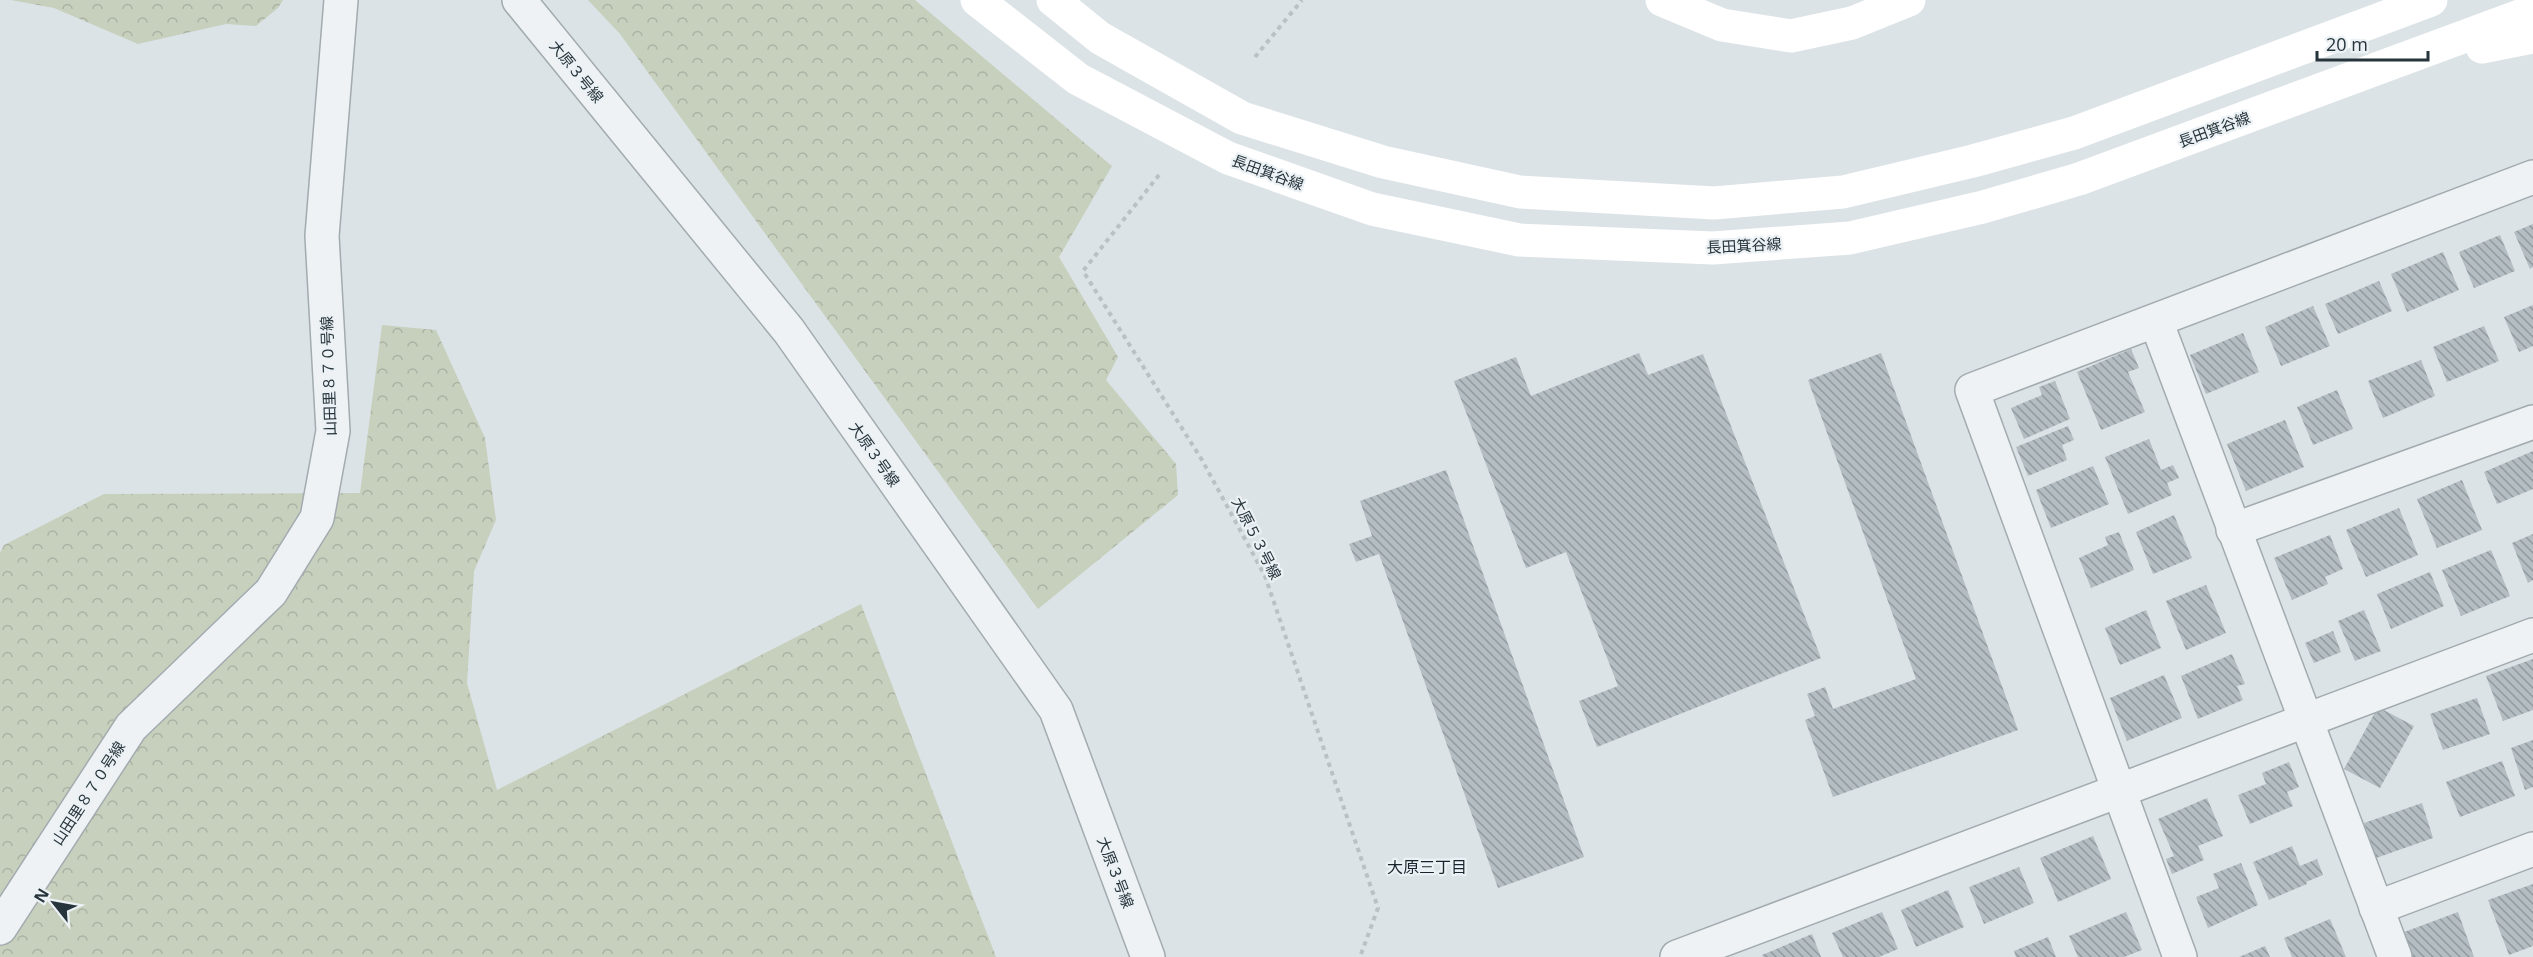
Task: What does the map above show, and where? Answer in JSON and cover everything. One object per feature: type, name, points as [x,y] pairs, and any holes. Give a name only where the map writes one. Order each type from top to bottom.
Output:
[{"type":"street","name":"山田里８７０号線","points":[[0,928],[131,727],[270,592],[317,518],[333,431],[322,236],[341,0]]},
{"type":"street","name":"大原３号線","points":[[519,0],[789,331],[1056,711],[1148,957]]},
{"type":"street","name":"長田箕谷線","points":[[977,0],[1078,79],[1228,158],[1372,209],[1519,240],[1713,248],[1850,238],[1983,207],[2079,179],[2533,11]]},
{"type":"street","points":[[1053,0],[1100,38],[1242,118],[1361,155],[1520,192],[1714,203],[1843,192],[1973,161],[2074,133],[2431,0]]},
{"type":"street","points":[[1662,0],[1722,25],[1791,36],[1852,23],[1909,0]]},
{"type":"street","points":[[2375,20],[2407,0]]},
{"type":"street","points":[[2388,64],[2533,37]]},
{"type":"street","points":[[2180,957],[1972,390],[2533,177]]},
{"type":"street","points":[[2156,321],[2304,720],[2395,957]]},
{"type":"street","points":[[2233,530],[2533,422]]},
{"type":"street","points":[[1677,957],[2533,635]]},
{"type":"street","points":[[2376,908],[2533,849]]},
{"type":"path","points":[[1255,57],[1302,0]]},
{"type":"path","name":"大原５３号線","points":[[1159,175],[1083,271],[1202,460],[1265,576],[1378,908],[1360,957]]},
{"type":"green space","points":[[11,0],[283,0],[278,8],[256,26],[226,24],[138,44],[54,8]]},
{"type":"green space","points":[[588,0],[915,0],[1112,166],[1059,257],[1118,357],[1106,380],[1176,464],[1178,495],[1038,609],[620,34]]},
{"type":"green space","points":[[382,325],[436,330],[485,438],[496,520],[474,571],[467,683],[497,790],[861,604],[996,957],[0,957],[0,553],[4,545],[104,494],[360,493]]},
{"type":"building","points":[[2533,224],[2533,267],[2530,269],[2514,232]]},
{"type":"building","points":[[2500,235],[2515,271],[2474,288],[2459,252]]},
{"type":"building","points":[[2443,252],[2459,290],[2407,312],[2391,274]]},
{"type":"building","points":[[2379,281],[2392,311],[2338,334],[2325,304]]},
{"type":"building","points":[[2533,305],[2533,346],[2519,352],[2504,317]]},
{"type":"building","points":[[2313,306],[2330,346],[2281,366],[2265,327]]},
{"type":"building","points":[[2484,326],[2499,361],[2447,382],[2433,347]]},
{"type":"building","points":[[2243,333],[2259,372],[2206,394],[2190,355]]},
{"type":"building","points":[[2131,349],[2139,368],[2128,372],[2145,412],[2101,430],[2077,372]]},
{"type":"building","points":[[1639,353],[1648,375],[1703,354],[1821,658],[1597,747],[1579,701],[1618,686],[1566,552],[1526,568],[1454,381],[1516,357],[1531,396]]},
{"type":"building","points":[[1881,353],[2018,730],[1833,797],[1805,720],[1815,716],[1807,694],[1825,687],[1833,709],[1916,679],[1808,380]]},
{"type":"building","points":[[2421,360],[2435,396],[2383,418],[2368,381]]},
{"type":"building","points":[[2055,381],[2070,419],[2024,439],[2011,408],[2042,395],[2039,387]]},
{"type":"building","points":[[2337,390],[2353,429],[2313,445],[2297,407]]},
{"type":"building","points":[[2285,420],[2304,467],[2246,491],[2227,444]]},
{"type":"building","points":[[2068,426],[2074,440],[2062,445],[2067,460],[2028,476],[2016,447]]},
{"type":"building","points":[[2149,439],[2161,470],[2173,465],[2179,478],[2167,483],[2172,495],[2128,514],[2105,457]]},
{"type":"building","points":[[2533,451],[2533,489],[2497,504],[2484,472]]},
{"type":"building","points":[[2093,466],[2109,504],[2051,528],[2036,490]]},
{"type":"building","points":[[1446,470],[1584,857],[1498,888],[1379,554],[1356,562],[1349,544],[1372,536],[1360,501]]},
{"type":"building","points":[[2462,480],[2482,530],[2437,548],[2417,499]]},
{"type":"building","points":[[2399,508],[2418,555],[2366,577],[2346,530]]},
{"type":"building","points":[[2174,515],[2192,558],[2153,574],[2136,532]]},
{"type":"building","points":[[2119,532],[2134,570],[2091,588],[2079,558],[2108,545],[2105,537]]},
{"type":"building","points":[[2533,534],[2533,580],[2528,583],[2512,543]]},
{"type":"building","points":[[2330,535],[2343,569],[2325,577],[2328,584],[2292,600],[2274,558]]},
{"type":"building","points":[[2491,550],[2510,596],[2461,616],[2442,570]]},
{"type":"building","points":[[2430,572],[2444,606],[2391,629],[2377,594]]},
{"type":"building","points":[[2206,585],[2226,633],[2186,650],[2166,601]]},
{"type":"building","points":[[2146,610],[2161,648],[2120,665],[2105,628]]},
{"type":"building","points":[[2364,610],[2381,651],[2355,661],[2338,621]]},
{"type":"building","points":[[2333,631],[2341,652],[2314,663],[2305,643]]},
{"type":"building","points":[[2232,654],[2245,684],[2237,686],[2243,700],[2198,719],[2181,676]]},
{"type":"building","points":[[2533,659],[2533,710],[2503,721],[2486,676]]},
{"type":"building","points":[[2164,675],[2182,718],[2127,741],[2110,698]]},
{"type":"building","points":[[2477,698],[2490,734],[2443,750],[2430,714]]},
{"type":"building","points":[[2378,707],[2414,726],[2380,788],[2344,769]]},
{"type":"building","points":[[2533,740],[2533,787],[2525,790],[2511,748]]},
{"type":"building","points":[[2502,761],[2515,796],[2460,817],[2446,782]]},
{"type":"building","points":[[2289,762],[2299,787],[2287,792],[2293,806],[2250,824],[2238,795],[2266,784],[2262,773]]},
{"type":"building","points":[[2207,798],[2223,836],[2198,846],[2204,860],[2172,874],[2166,859],[2174,856],[2158,819]]},
{"type":"building","points":[[2422,803],[2433,838],[2376,858],[2364,823]]},
{"type":"building","points":[[2093,836],[2111,879],[2058,902],[2040,858]]},
{"type":"building","points":[[2292,846],[2300,866],[2317,859],[2323,875],[2269,900],[2253,862]]},
{"type":"building","points":[[2241,863],[2258,905],[2208,928],[2196,897],[2219,888],[2213,874]]},
{"type":"building","points":[[2019,867],[2034,903],[1984,924],[1969,887]]},
{"type":"building","points":[[2533,884],[2533,946],[2509,955],[2488,900]]},
{"type":"building","points":[[1948,890],[1964,927],[1916,947],[1901,910]]},
{"type":"building","points":[[1882,912],[1898,949],[1879,957],[1843,957],[1832,933]]},
{"type":"building","points":[[2126,912],[2142,950],[2124,957],[2078,957],[2069,936]]},
{"type":"building","points":[[2458,912],[2474,957],[2408,957],[2399,934]]},
{"type":"building","points":[[2330,919],[2346,957],[2292,957],[2284,938]]},
{"type":"building","points":[[1812,934],[1821,957],[1763,957],[1762,955]]},
{"type":"building","points":[[2048,937],[2056,957],[2016,957],[2014,951]]},
{"type":"building","points":[[2265,946],[2270,957],[2239,957]]},
{"type":"district","name":"大原三丁目","points":[[1427,867]]}]
